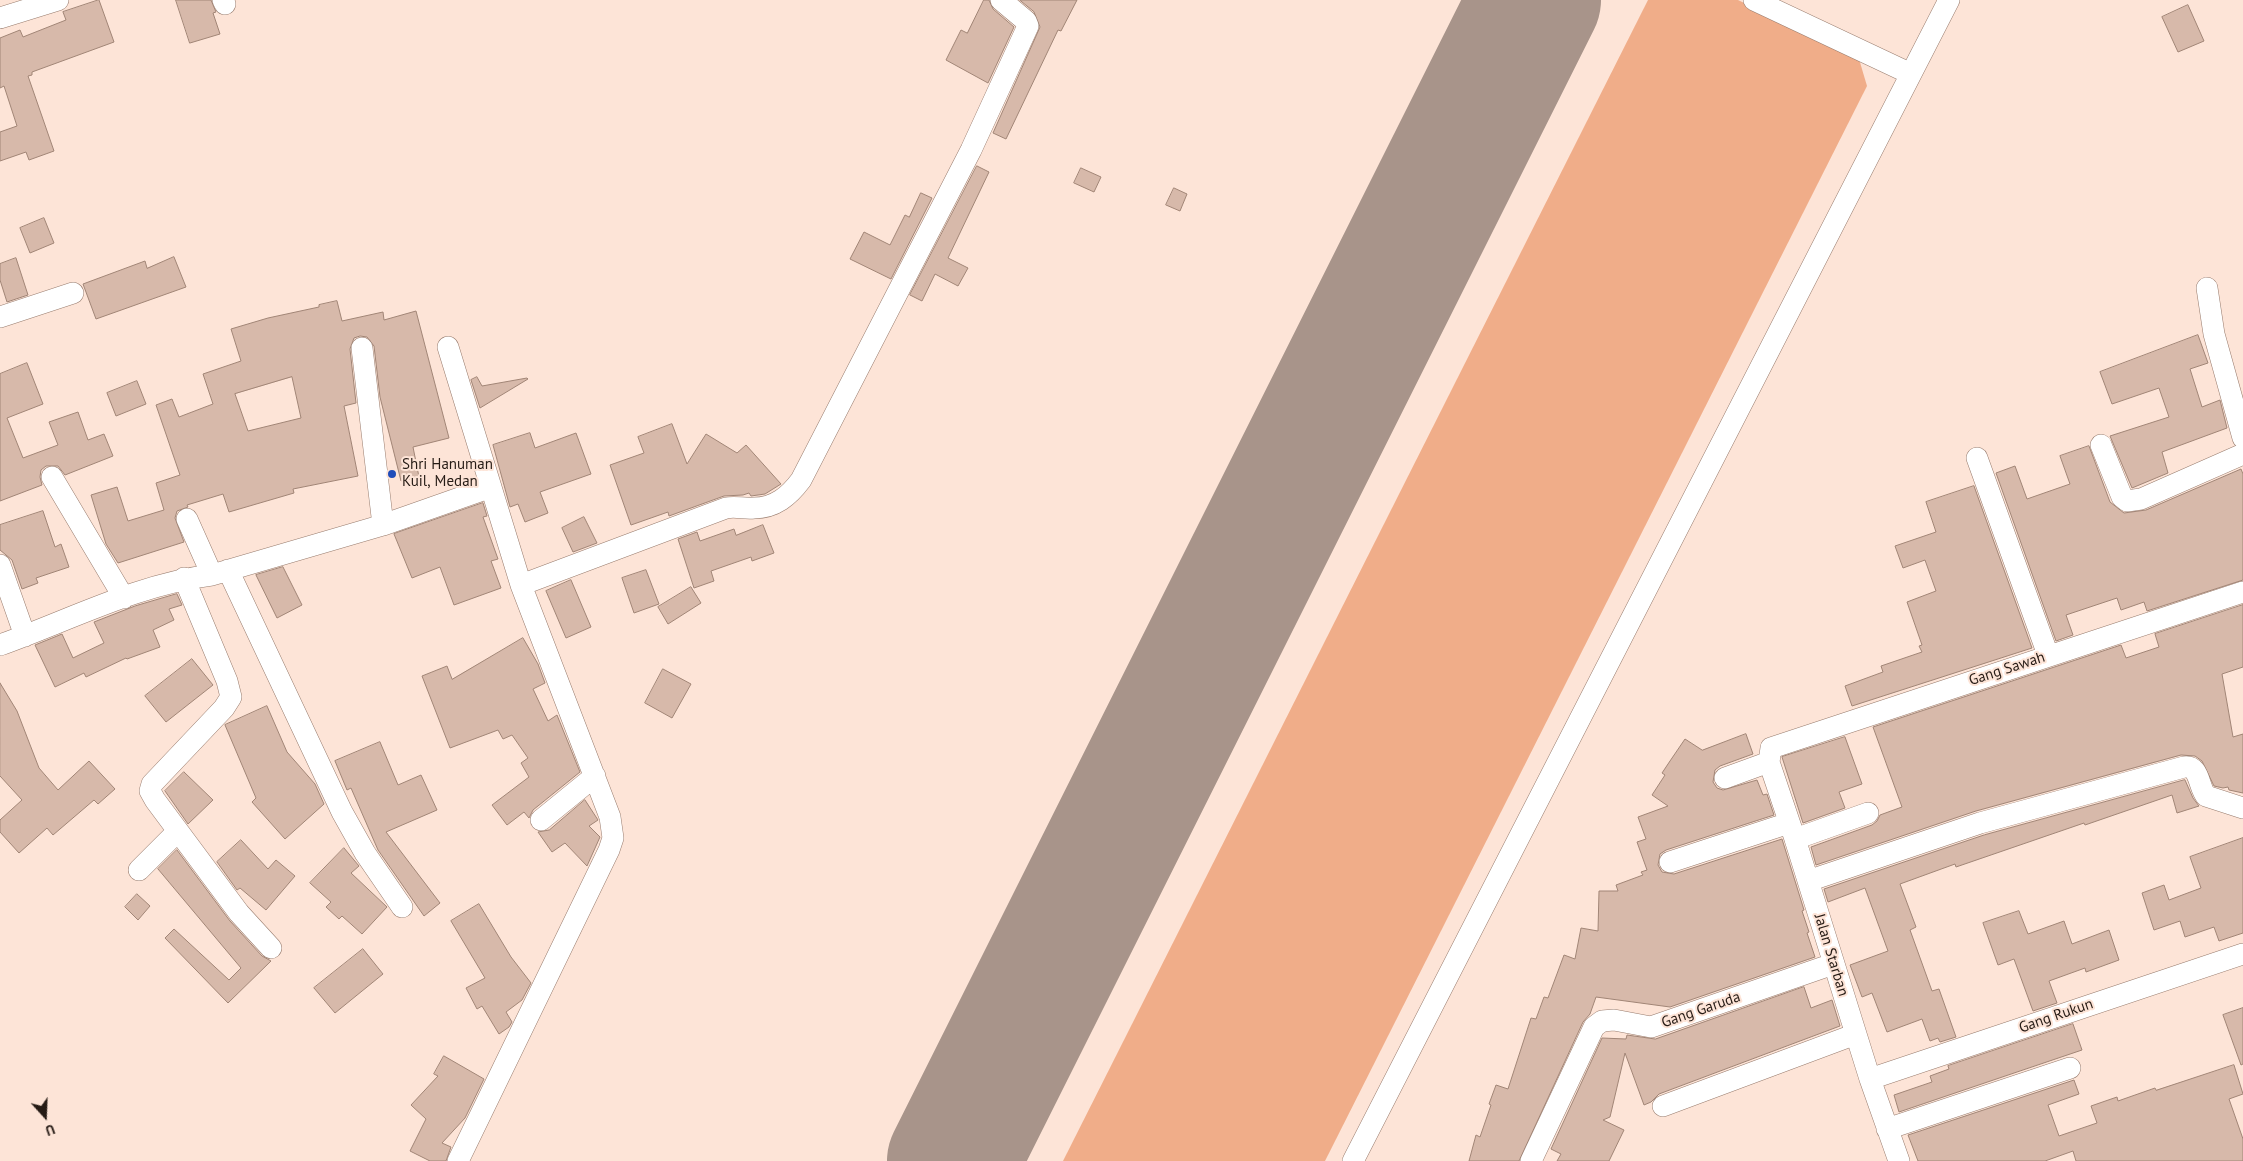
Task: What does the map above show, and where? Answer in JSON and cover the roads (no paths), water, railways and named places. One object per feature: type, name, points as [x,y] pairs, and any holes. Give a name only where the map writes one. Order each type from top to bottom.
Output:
[{"type":"street","points":[[0,18],[58,0]]},
{"type":"street","points":[[520,585],[726,508],[755,508],[775,504],[790,495],[801,480],[971,150],[1028,26],[1026,21],[1001,0]]},
{"type":"street","points":[[1754,0],[1911,74]]},
{"type":"street","points":[[1353,1161],[1949,0]]},
{"type":"street","points":[[2207,288],[2214,334],[2243,438]]},
{"type":"street","points":[[0,317],[73,293]]},
{"type":"street","points":[[448,347],[520,585],[610,816],[613,838],[609,850],[458,1161]]},
{"type":"street","points":[[362,348],[383,525]]},
{"type":"street","points":[[2101,445],[2122,497],[2127,501],[2141,499],[2243,454]]},
{"type":"street","points":[[1976,458],[2048,655]]},
{"type":"street","points":[[52,477],[124,598]]},
{"type":"street","points":[[0,645],[124,598],[184,578],[220,572],[383,525],[491,487]]},
{"type":"street","points":[[187,519],[220,572],[354,834],[374,867],[402,906]]},
{"type":"street","points":[[0,564],[25,636]]},
{"type":"street","points":[[184,578],[227,681],[231,697],[224,708],[152,784],[150,791],[239,913],[271,948]]},
{"type":"street","name":"Gang Sawah","points":[[1725,778],[1770,755],[2048,655],[2243,592]]},
{"type":"street","name":"Jalan Starban","points":[[1770,755],[1870,1079],[1900,1161]]},
{"type":"street","points":[[1808,881],[1980,823],[2184,767],[2190,766],[2195,769],[2206,796],[2243,808]]},
{"type":"street","points":[[541,820],[595,776]]},
{"type":"street","points":[[1670,862],[1868,813]]},
{"type":"street","points":[[138,870],[178,831]]},
{"type":"street","name":"Gang Rukun","points":[[1870,1079],[2243,954]]},
{"type":"street","name":"Gang Garuda","points":[[1532,1161],[1594,1027],[1598,1023],[1614,1020],[1651,1027],[1834,964]]},
{"type":"street","points":[[1664,1106],[1856,1034]]},
{"type":"street","points":[[1887,1129],[2070,1068]]},
{"type":"place","name":"Shri Hanuman Kuil, Medan","points":[[392,474]]}]
